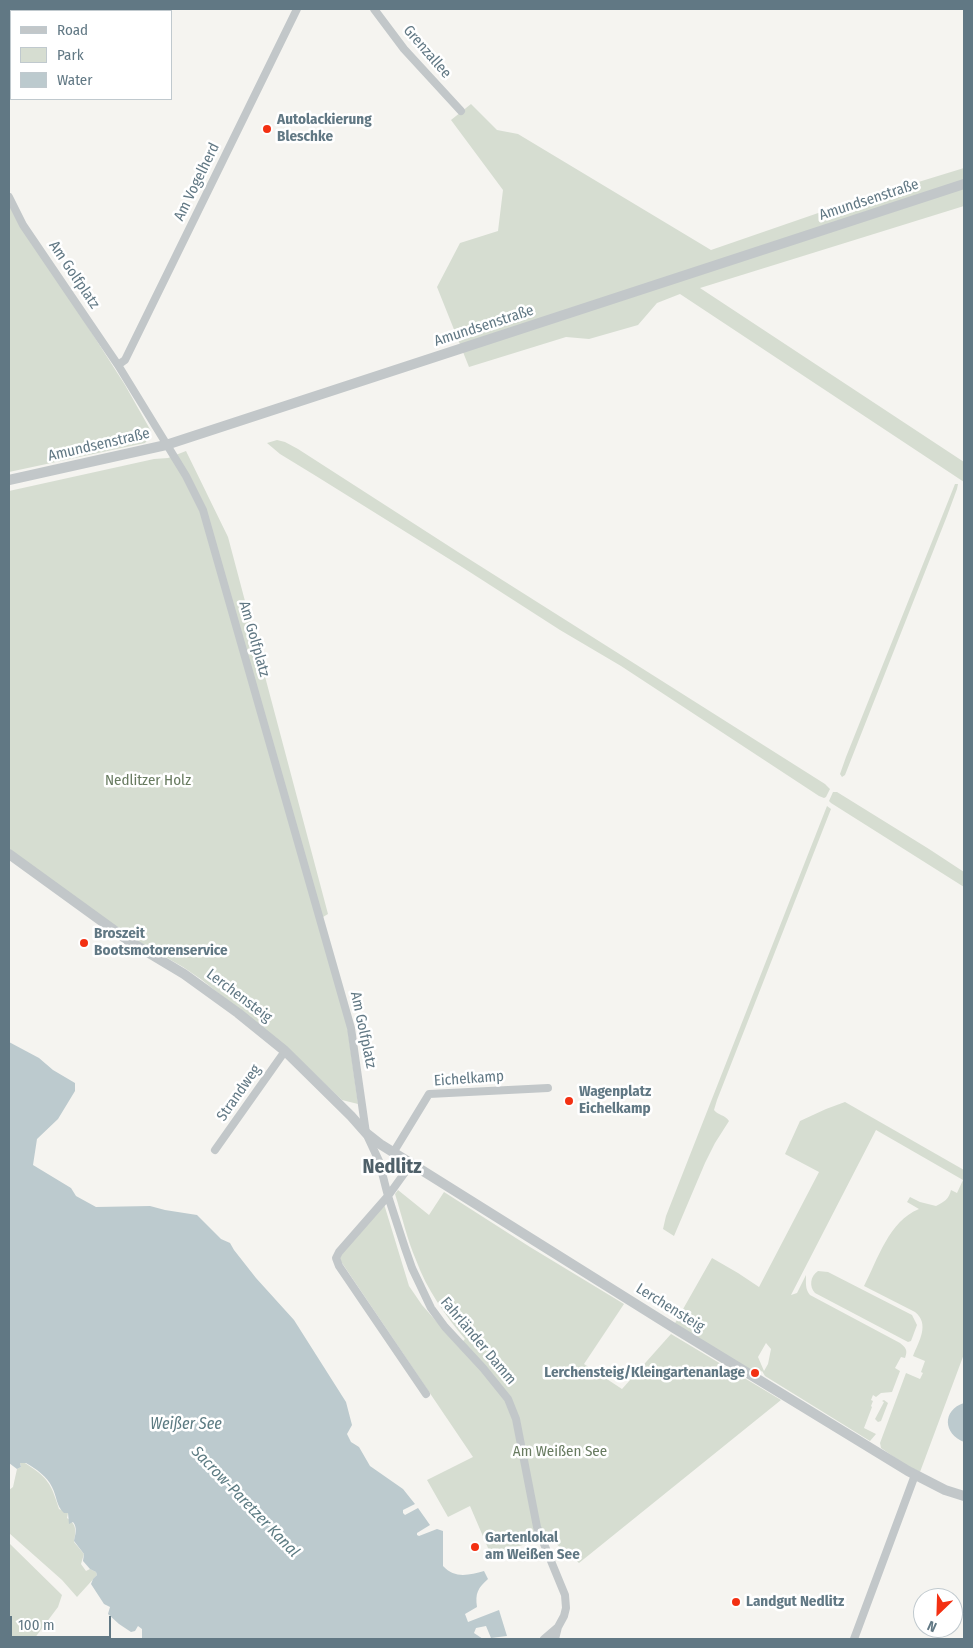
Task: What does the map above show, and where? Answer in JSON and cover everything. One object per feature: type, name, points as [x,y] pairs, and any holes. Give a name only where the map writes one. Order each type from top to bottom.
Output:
[{"type":"street","name":"Am Vogelherd","points":[[118,366],[125,360],[297,9]]},
{"type":"street","name":"Grenzallee","points":[[374,9],[404,49],[461,112]]},
{"type":"street","name":"Amundsenstraße","points":[[9,480],[166,445],[964,184]]},
{"type":"street","name":"Am Golfplatz","points":[[9,197],[23,225],[118,366],[186,476],[203,510],[352,1028],[366,1133]]},
{"type":"street","name":"Lerchensteig","points":[[9,854],[129,941],[184,974],[238,1013],[285,1051],[366,1133],[394,1153],[751,1376],[915,1475],[945,1490],[964,1496]]},
{"type":"street","name":"Strandweg","points":[[215,1150],[285,1051]]},
{"type":"street","name":"Eichelkamp","points":[[394,1153],[429,1094],[548,1088]]},
{"type":"street","name":"Fahrländer Damm","points":[[366,1133],[379,1162],[388,1196],[412,1268],[432,1308],[445,1327],[483,1368],[512,1406],[520,1436],[537,1526],[565,1595],[566,1608],[555,1639]]},
{"type":"street","points":[[411,1164],[388,1196],[339,1252],[336,1258],[344,1274],[426,1394]]},
{"type":"street","points":[[854,1639],[915,1475]]},
{"type":"street","points":[[544,1639],[558,1627]]},
{"type":"green space","points":[[471,104],[497,130],[518,134],[711,250],[824,211],[964,168],[964,206],[700,288],[964,462],[964,482],[680,294],[657,303],[638,325],[589,339],[566,337],[469,367],[437,287],[460,243],[498,231],[503,190],[451,120]]},
{"type":"green space","points":[[9,203],[125,385],[151,431],[145,443],[9,472]]},
{"type":"green space","points":[[277,440],[298,449],[825,784],[830,789],[826,797],[819,796],[621,666],[560,630],[280,454],[267,443]]},
{"type":"green space","name":"Nedlitzer Holz","points":[[186,451],[228,537],[328,914],[318,920],[346,1017],[358,1104],[342,1100],[288,1049],[202,980],[116,929],[9,849],[9,491],[154,459],[168,458]]},
{"type":"green space","points":[[955,484],[958,484],[957,489],[947,516],[845,775],[842,777],[840,774],[846,757]]},
{"type":"green space","points":[[833,792],[837,792],[964,872],[964,887],[831,803],[829,801]]},
{"type":"green space","points":[[827,806],[831,809],[717,1100],[714,1110],[729,1121],[705,1163],[674,1236],[663,1229],[666,1216]]},
{"type":"green space","points":[[845,1102],[964,1170],[964,1354],[920,1472],[907,1466],[881,1448],[880,1443],[906,1373],[920,1379],[923,1373],[921,1372],[925,1361],[913,1356],[922,1333],[922,1322],[915,1312],[864,1286],[892,1232],[900,1222],[919,1209],[907,1202],[910,1197],[936,1206],[946,1200],[951,1190],[957,1193],[963,1180],[876,1130],[791,1295],[797,1293],[806,1275],[808,1293],[810,1295],[900,1343],[906,1349],[905,1358],[901,1357],[895,1368],[900,1371],[892,1392],[881,1393],[876,1397],[873,1395],[871,1400],[873,1401],[872,1407],[864,1428],[876,1434],[870,1441],[765,1376],[762,1371],[758,1373],[745,1367],[674,1325],[712,1258],[759,1287],[819,1172],[785,1154],[800,1121]],"holes":[[[766,1343],[771,1349],[768,1364],[764,1371],[758,1357]]]},
{"type":"green space","name":"Am Weißen See","points":[[398,1190],[429,1215],[444,1192],[624,1304],[584,1364],[622,1389],[671,1334],[781,1400],[579,1563],[548,1537],[491,1555],[470,1506],[448,1517],[427,1480],[473,1457],[338,1257],[384,1204],[409,1286],[422,1305],[458,1346],[465,1339],[437,1302],[420,1271],[395,1194]]},
{"type":"green space","points":[[818,1271],[828,1272],[912,1315],[917,1325],[911,1341],[908,1342],[815,1293],[811,1282],[813,1276]]},
{"type":"green space","points":[[884,1400],[888,1403],[881,1421],[878,1422],[875,1419]]},
{"type":"green space","points":[[20,1463],[25,1463],[33,1468],[48,1482],[59,1509],[68,1513],[67,1518],[74,1526],[74,1542],[84,1554],[81,1564],[86,1571],[90,1569],[96,1572],[97,1575],[77,1597],[62,1580],[9,1533],[9,1490],[13,1487],[17,1469],[21,1467]]},
{"type":"green space","points":[[9,1543],[62,1595],[58,1607],[34,1639],[9,1639]]},
{"type":"water","name":"Weißer See","points":[[9,1042],[39,1058],[53,1070],[75,1083],[75,1091],[58,1119],[37,1139],[33,1165],[71,1188],[76,1196],[96,1207],[150,1206],[197,1215],[221,1239],[230,1243],[256,1278],[294,1320],[346,1402],[352,1425],[347,1434],[351,1442],[359,1447],[370,1466],[403,1489],[415,1504],[403,1510],[403,1513],[405,1515],[418,1508],[430,1525],[417,1533],[417,1535],[419,1536],[437,1529],[443,1531],[443,1566],[452,1573],[468,1575],[484,1571],[488,1579],[478,1591],[476,1598],[477,1607],[465,1614],[468,1622],[499,1610],[507,1636],[491,1638],[486,1626],[476,1628],[474,1633],[483,1639],[142,1639],[142,1629],[138,1626],[135,1631],[131,1632],[108,1614],[110,1607],[104,1604],[91,1584],[97,1575],[96,1572],[90,1569],[83,1561],[84,1554],[74,1541],[75,1524],[73,1522],[69,1524],[68,1513],[64,1513],[59,1507],[50,1483],[41,1473],[26,1463],[20,1463],[21,1467],[17,1469],[9,1463]]},
{"type":"water","points":[[964,1403],[964,1442],[952,1434],[948,1422],[952,1411]]},
{"type":"place","name":"Autolackierung Bleschke","points":[[267,129]]},
{"type":"place","name":"Broszeit Bootsmotorenservice","points":[[84,943]]},
{"type":"place","name":"Wagenplatz Eichelkamp","points":[[569,1101]]},
{"type":"place","name":"Lerchensteig/Kleingartenanlage","points":[[755,1373]]},
{"type":"place","name":"Gartenlokal am Weißen See","points":[[475,1547]]},
{"type":"place","name":"Landgut Nedlitz","points":[[736,1602]]},
{"type":"district","name":"Nedlitz","points":[[392,1167]]},
{"type":"water label","name":"Sacrow-Paretzer Kanal","points":[[245,1502]]}]
